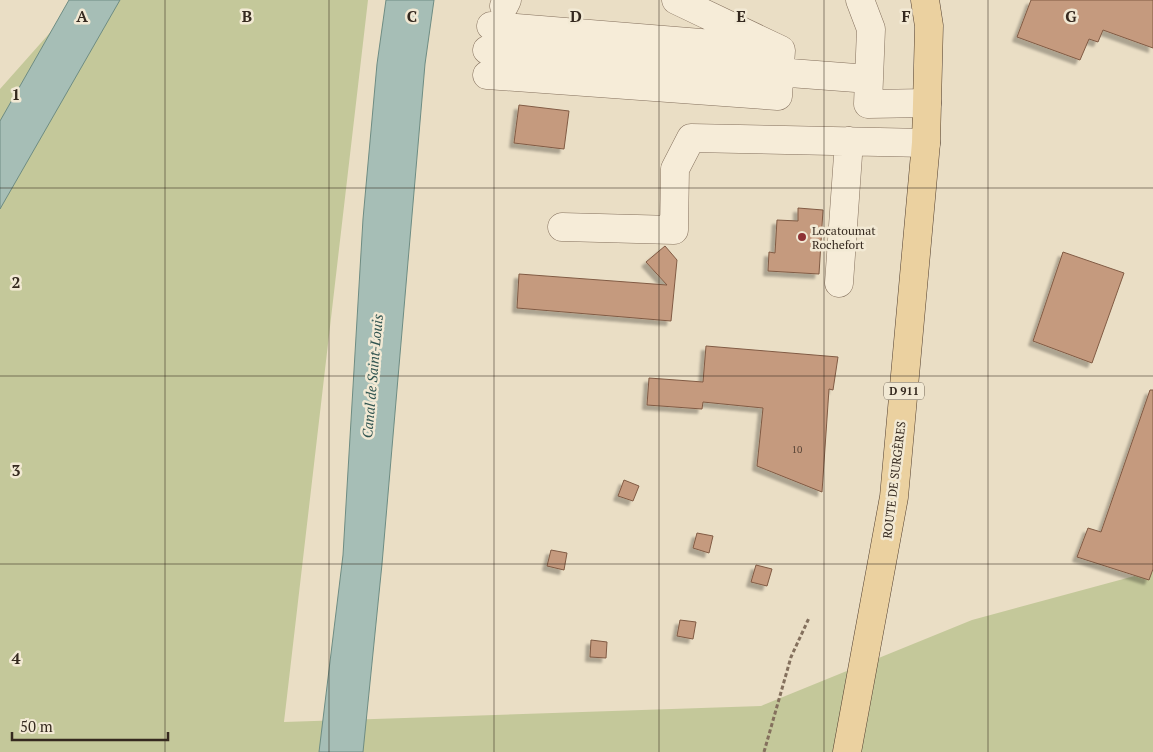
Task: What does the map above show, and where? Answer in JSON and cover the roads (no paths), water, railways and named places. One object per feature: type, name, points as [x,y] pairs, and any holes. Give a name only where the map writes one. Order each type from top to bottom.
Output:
[{"type":"main road","name":"D 911","points":[[927,13],[934,0]]},
{"type":"main road","name":"ROUTE DE SURGÈRES","points":[[847,752],[894,496],[926,143],[927,13]]},
{"type":"lane","points":[[676,0],[781,62]]},
{"type":"lane","points":[[860,0],[871,29],[868,104],[927,103]]},
{"type":"lane","points":[[495,31],[778,96],[781,62]]},
{"type":"lane","points":[[495,31],[781,62],[869,79]]},
{"type":"lane","points":[[562,227],[674,230],[675,169],[692,138],[926,143]]},
{"type":"lane","points":[[839,283],[849,141]]},
{"type":"water","points":[[69,0],[120,0],[0,209],[0,121]]},
{"type":"water","name":"Canal de Saint-Louis","points":[[386,0],[434,0],[425,64],[382,564],[363,752],[319,752],[343,555],[363,219],[377,64]]},
{"type":"place","name":"Locatoumat Rochefort","points":[[802,237]]}]
